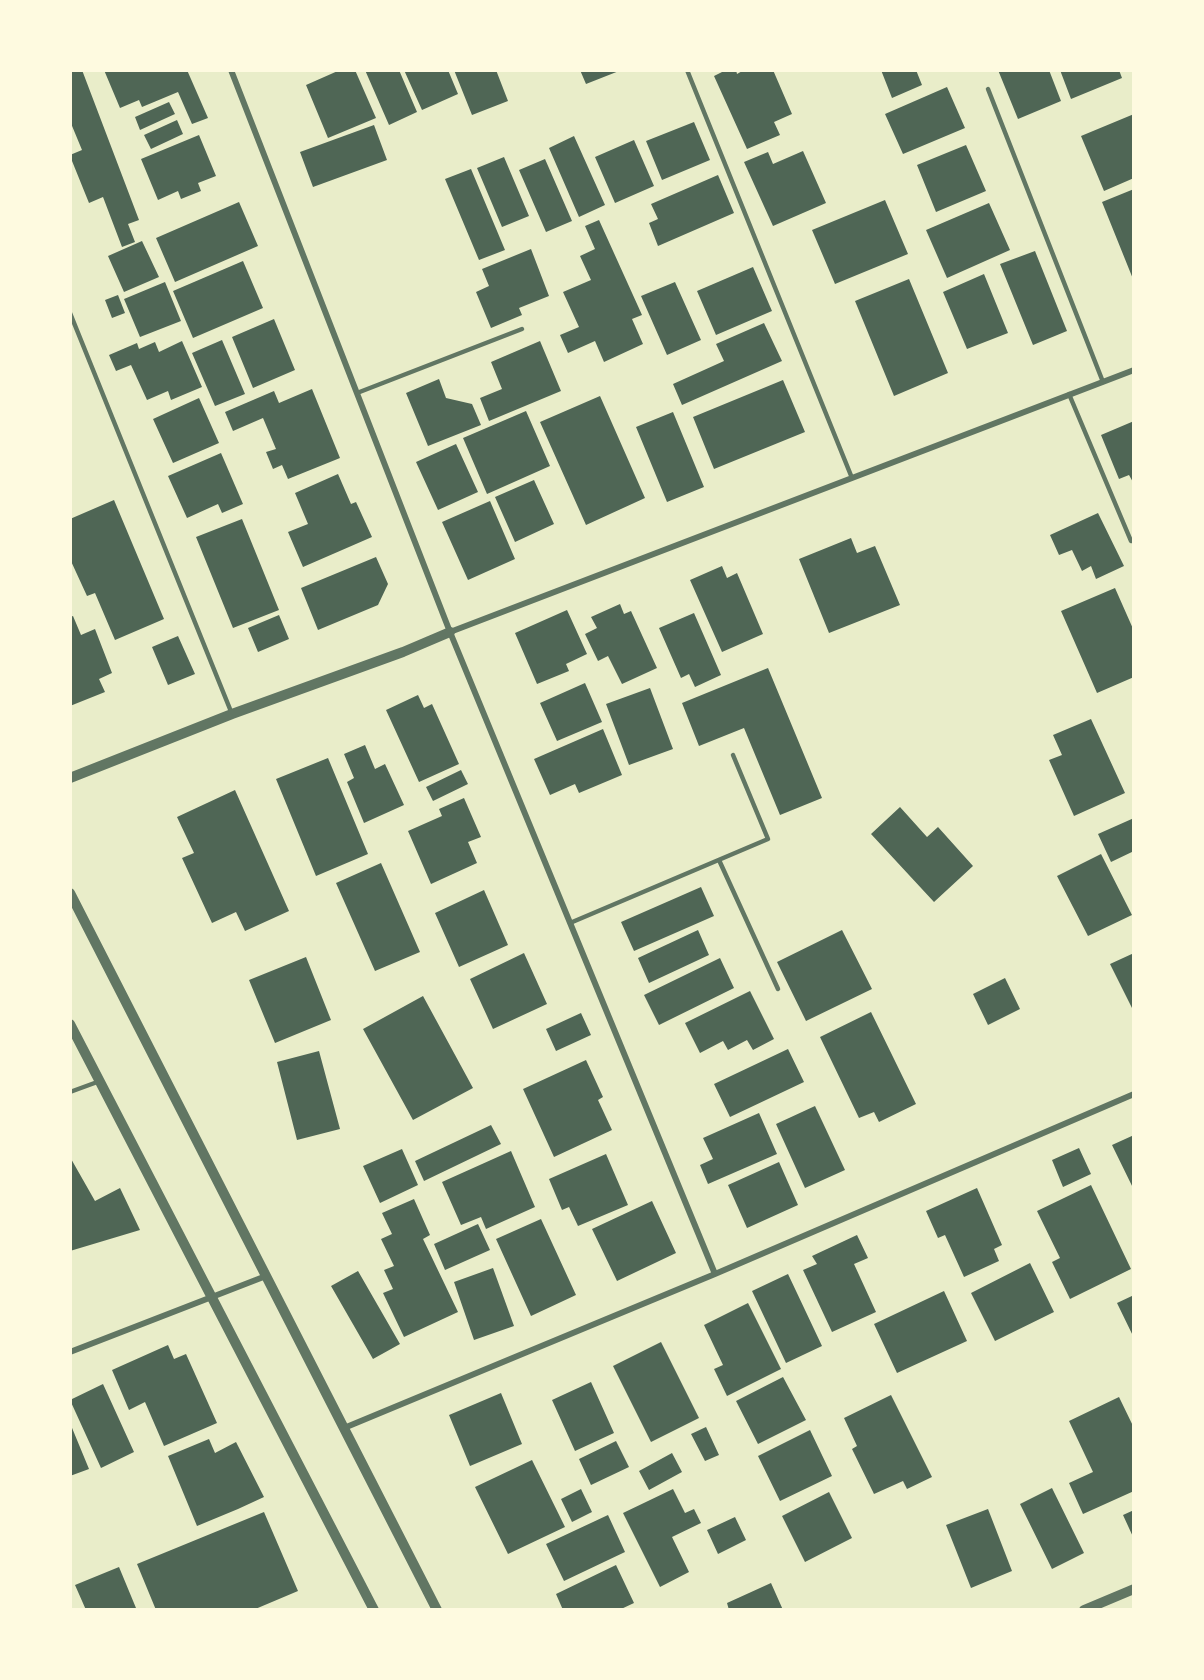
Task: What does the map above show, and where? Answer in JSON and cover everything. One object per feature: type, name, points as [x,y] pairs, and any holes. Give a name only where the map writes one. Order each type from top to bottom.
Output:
[{"type":"street","points":[[231,70],[450,632],[714,1274]]},
{"type":"street","points":[[70,778],[1134,370]]},
{"type":"street","points":[[70,893],[437,1610]]},
{"type":"street","points":[[70,1024],[374,1610]]},
{"type":"street","points":[[345,1428],[714,1274],[1134,1094]]},
{"type":"street","points":[[70,1352],[266,1276]]},
{"type":"street","points":[[1084,1610],[1134,1589]]},
{"type":"lane","points":[[687,70],[852,478]]},
{"type":"lane","points":[[988,89],[1103,382]]},
{"type":"lane","points":[[70,314],[232,714]]},
{"type":"lane","points":[[357,393],[522,329]]},
{"type":"lane","points":[[1070,394],[1131,541],[1134,540]]},
{"type":"lane","points":[[570,923],[768,838],[734,755]]},
{"type":"lane","points":[[719,860],[778,989]]},
{"type":"lane","points":[[70,1092],[100,1081]]},
{"type":"building","points":[[70,70],[82,70],[139,220],[128,224],[135,242],[122,247],[103,197],[89,203],[70,156],[82,150],[70,121]]},
{"type":"building","points":[[104,70],[187,70],[208,118],[192,124],[178,92],[142,107],[139,100],[120,108]]},
{"type":"building","points":[[340,70],[355,70],[376,118],[328,138],[306,85]]},
{"type":"building","points":[[365,70],[399,70],[417,112],[389,125]]},
{"type":"building","points":[[404,70],[448,70],[458,94],[422,110]]},
{"type":"building","points":[[454,70],[496,70],[508,101],[472,115]]},
{"type":"building","points":[[580,70],[619,70],[619,71],[586,84]]},
{"type":"building","points":[[726,70],[736,70],[737,74],[744,70],[773,70],[792,114],[774,122],[780,135],[747,149],[714,76]]},
{"type":"building","points":[[881,70],[916,70],[922,85],[892,98]]},
{"type":"building","points":[[998,70],[1049,70],[1061,101],[1018,119]]},
{"type":"building","points":[[1060,70],[1119,70],[1122,78],[1071,99]]},
{"type":"building","points":[[947,87],[965,128],[903,154],[885,114]]},
{"type":"building","points":[[169,102],[175,114],[140,130],[135,117]]},
{"type":"building","points":[[1134,114],[1134,178],[1104,191],[1081,136]]},
{"type":"building","points":[[177,120],[183,134],[151,149],[144,135]]},
{"type":"building","points":[[694,122],[710,160],[662,180],[646,141]]},
{"type":"building","points":[[374,125],[387,160],[313,187],[300,152]]},
{"type":"building","points":[[199,135],[216,176],[198,183],[201,191],[181,199],[178,191],[158,200],[141,159]]},
{"type":"building","points":[[574,136],[605,205],[579,217],[549,148]]},
{"type":"building","points":[[634,140],[654,186],[615,203],[595,157]]},
{"type":"building","points":[[966,145],[986,191],[936,212],[917,165]]},
{"type":"building","points":[[803,151],[826,203],[773,226],[744,162],[768,152],[773,164]]},
{"type":"building","points":[[504,157],[529,216],[502,227],[477,168]]},
{"type":"building","points":[[545,159],[572,221],[546,232],[519,170]]},
{"type":"building","points":[[471,169],[505,250],[479,260],[445,179]]},
{"type":"building","points":[[718,175],[734,213],[658,246],[649,223],[658,219],[651,204]]},
{"type":"building","points":[[1134,189],[1134,279],[1133,279],[1102,202]]},
{"type":"building","points":[[885,200],[908,254],[835,284],[812,230]]},
{"type":"building","points":[[239,202],[258,246],[175,282],[156,238]]},
{"type":"building","points":[[989,203],[1010,250],[947,278],[926,230]]},
{"type":"building","points":[[599,220],[642,315],[632,319],[643,344],[604,362],[595,341],[568,353],[560,335],[579,327],[563,292],[591,280],[580,256],[595,249],[585,226]]},
{"type":"building","points":[[142,241],[159,277],[124,292],[108,256]]},
{"type":"building","points":[[531,249],[549,296],[519,308],[522,315],[491,328],[476,292],[489,286],[482,269]]},
{"type":"building","points":[[1035,251],[1067,331],[1033,345],[1000,264]]},
{"type":"building","points":[[243,261],[263,308],[193,338],[173,291]]},
{"type":"building","points":[[753,267],[772,311],[716,335],[697,291]]},
{"type":"building","points":[[984,274],[1008,333],[967,349],[943,292]]},
{"type":"building","points":[[909,279],[948,373],[894,396],[855,301]]},
{"type":"building","points":[[165,282],[181,321],[140,337],[124,299]]},
{"type":"building","points":[[675,282],[701,340],[667,355],[641,296]]},
{"type":"building","points":[[118,295],[125,313],[112,318],[105,300]]},
{"type":"building","points":[[274,319],[295,370],[253,388],[232,337]]},
{"type":"building","points":[[764,323],[782,361],[682,405],[673,384],[724,361],[716,344]]},
{"type":"building","points":[[222,340],[245,394],[215,406],[192,353]]},
{"type":"building","points":[[182,341],[202,387],[171,400],[168,391],[147,400],[131,365],[116,371],[109,355],[137,343],[139,349],[155,342],[159,352]]},
{"type":"building","points":[[540,341],[561,391],[489,421],[480,398],[502,389],[491,362]]},
{"type":"building","points":[[439,379],[446,398],[472,404],[481,425],[428,446],[406,393]]},
{"type":"building","points":[[783,380],[805,432],[714,469],[693,417]]},
{"type":"building","points":[[312,389],[340,458],[288,479],[282,465],[273,469],[266,452],[276,449],[263,418],[233,431],[225,412],[274,391],[279,403]]},
{"type":"building","points":[[600,396],[645,498],[586,525],[540,422]]},
{"type":"building","points":[[199,398],[219,443],[173,463],[153,419]]},
{"type":"building","points":[[526,411],[550,466],[487,494],[463,438]]},
{"type":"building","points":[[673,412],[704,487],[667,502],[636,427]]},
{"type":"building","points":[[1134,421],[1134,484],[1129,475],[1119,479],[1101,435]]},
{"type":"building","points":[[456,444],[478,492],[438,510],[416,462]]},
{"type":"building","points":[[221,453],[243,504],[222,513],[218,504],[187,518],[168,476]]},
{"type":"building","points":[[338,474],[351,504],[356,502],[372,537],[303,567],[288,532],[308,524],[295,493]]},
{"type":"building","points":[[534,480],[554,524],[515,542],[495,497]]},
{"type":"building","points":[[114,500],[164,619],[115,640],[95,593],[87,596],[70,559],[70,519]]},
{"type":"building","points":[[490,501],[515,559],[468,580],[442,522]]},
{"type":"building","points":[[1098,513],[1124,566],[1096,579],[1091,566],[1082,571],[1072,550],[1059,555],[1050,535]]},
{"type":"building","points":[[242,519],[279,610],[233,628],[196,537]]},
{"type":"building","points":[[851,538],[857,553],[875,546],[900,605],[829,633],[799,559]]},
{"type":"building","points":[[376,557],[388,584],[378,605],[318,630],[301,588]]},
{"type":"building","points":[[722,566],[727,578],[737,573],[763,634],[722,652],[690,580]]},
{"type":"building","points":[[1115,588],[1134,631],[1134,677],[1097,693],[1061,611]]},
{"type":"building","points":[[620,604],[624,614],[631,611],[657,668],[622,684],[608,656],[598,661],[585,634],[597,628],[591,617]]},
{"type":"building","points":[[567,610],[587,654],[566,664],[569,671],[537,684],[515,633]]},
{"type":"building","points":[[694,613],[721,675],[695,687],[689,674],[681,678],[659,628]]},
{"type":"building","points":[[279,615],[289,639],[258,652],[248,628]]},
{"type":"building","points":[[73,616],[81,635],[95,629],[112,673],[99,679],[105,692],[70,706],[70,617]]},
{"type":"building","points":[[178,636],[195,674],[168,685],[152,647]]},
{"type":"building","points":[[768,668],[822,798],[780,815],[744,728],[699,746],[682,703]]},
{"type":"building","points":[[585,683],[602,722],[557,741],[540,703]]},
{"type":"building","points":[[650,688],[673,749],[629,765],[606,704]]},
{"type":"building","points":[[418,695],[424,708],[432,704],[459,764],[419,782],[386,710]]},
{"type":"building","points":[[1091,719],[1125,793],[1074,816],[1049,760],[1062,755],[1053,735]]},
{"type":"building","points":[[603,729],[622,775],[579,793],[575,784],[550,795],[534,759]]},
{"type":"building","points":[[365,745],[375,769],[385,764],[404,805],[364,823],[347,782],[354,778],[344,754]]},
{"type":"building","points":[[328,758],[368,854],[316,876],[276,779]]},
{"type":"building","points":[[461,770],[468,784],[433,801],[426,787]]},
{"type":"building","points":[[235,790],[289,911],[245,931],[236,912],[212,923],[182,858],[194,853],[177,817]]},
{"type":"building","points":[[464,798],[481,837],[468,842],[477,863],[431,884],[408,831],[442,816],[439,809]]},
{"type":"building","points":[[900,807],[927,837],[938,827],[973,866],[934,902],[871,834]]},
{"type":"building","points":[[1134,818],[1134,851],[1111,862],[1098,834]]},
{"type":"building","points":[[1101,854],[1132,915],[1088,936],[1057,876]]},
{"type":"building","points":[[381,863],[420,952],[375,971],[336,883]]},
{"type":"building","points":[[701,887],[714,916],[634,951],[621,922]]},
{"type":"building","points":[[484,890],[508,945],[459,967],[435,913]]},
{"type":"building","points":[[698,930],[709,955],[649,983],[638,958]]},
{"type":"building","points":[[842,930],[872,989],[806,1021],[777,962]]},
{"type":"building","points":[[524,953],[547,1004],[493,1029],[470,979]]},
{"type":"building","points":[[1134,953],[1134,1012],[1110,964]]},
{"type":"building","points":[[306,957],[331,1020],[275,1043],[249,980]]},
{"type":"building","points":[[720,958],[734,988],[659,1025],[644,995]]},
{"type":"building","points":[[1005,978],[1020,1009],[988,1025],[973,994]]},
{"type":"building","points":[[750,991],[774,1039],[753,1050],[747,1040],[728,1050],[723,1041],[700,1053],[685,1023]]},
{"type":"building","points":[[423,996],[473,1088],[413,1120],[363,1029]]},
{"type":"building","points":[[871,1012],[916,1104],[879,1122],[874,1112],[859,1118],[820,1037]]},
{"type":"building","points":[[581,1013],[591,1035],[556,1051],[546,1029]]},
{"type":"building","points":[[788,1049],[804,1082],[730,1117],[714,1084]]},
{"type":"building","points":[[319,1051],[340,1129],[297,1140],[277,1062]]},
{"type":"building","points":[[586,1060],[603,1097],[598,1100],[612,1130],[554,1157],[523,1089]]},
{"type":"building","points":[[815,1106],[845,1170],[805,1188],[776,1124]]},
{"type":"building","points":[[759,1113],[777,1154],[708,1184],[700,1165],[713,1159],[703,1138]]},
{"type":"building","points":[[491,1125],[501,1144],[424,1181],[415,1161]]},
{"type":"building","points":[[1134,1135],[1134,1190],[1112,1145]]},
{"type":"building","points":[[1079,1148],[1091,1174],[1063,1187],[1052,1160]]},
{"type":"building","points":[[402,1149],[418,1185],[380,1203],[363,1166]]},
{"type":"building","points":[[511,1151],[535,1207],[486,1229],[481,1217],[461,1225],[442,1182]]},
{"type":"building","points":[[606,1154],[628,1205],[578,1226],[569,1207],[562,1210],[549,1179]]},
{"type":"building","points":[[70,1157],[95,1201],[120,1188],[140,1230],[70,1251]]},
{"type":"building","points":[[779,1162],[798,1205],[747,1228],[728,1185]]},
{"type":"building","points":[[1091,1185],[1131,1269],[1070,1299],[1052,1262],[1060,1258],[1037,1211]]},
{"type":"building","points":[[977,1188],[1002,1245],[994,1249],[999,1261],[964,1277],[945,1235],[938,1238],[926,1211]]},
{"type":"building","points":[[414,1199],[430,1235],[423,1239],[458,1312],[404,1337],[383,1293],[393,1289],[384,1270],[394,1266],[381,1239],[392,1234],[382,1213]]},
{"type":"building","points":[[652,1201],[676,1253],[617,1281],[592,1229]]},
{"type":"building","points":[[541,1219],[576,1295],[531,1316],[496,1239]]},
{"type":"building","points":[[478,1224],[490,1250],[445,1270],[434,1244]]},
{"type":"building","points":[[857,1235],[868,1258],[854,1264],[876,1312],[832,1332],[803,1270],[817,1264],[812,1256]]},
{"type":"building","points":[[1030,1263],[1054,1312],[995,1341],[971,1293]]},
{"type":"building","points":[[493,1268],[514,1326],[474,1340],[454,1282]]},
{"type":"building","points":[[358,1271],[400,1344],[373,1359],[331,1286]]},
{"type":"building","points":[[788,1274],[822,1346],[786,1363],[752,1291]]},
{"type":"building","points":[[944,1291],[967,1341],[897,1373],[874,1324]]},
{"type":"building","points":[[1134,1295],[1134,1338],[1117,1303]]},
{"type":"building","points":[[748,1303],[781,1369],[727,1396],[714,1369],[723,1365],[704,1325]]},
{"type":"building","points":[[661,1342],[699,1418],[651,1442],[613,1366]]},
{"type":"building","points":[[168,1345],[174,1359],[186,1354],[217,1423],[164,1446],[145,1402],[129,1410],[112,1370]]},
{"type":"building","points":[[783,1377],[806,1420],[758,1444],[736,1401]]},
{"type":"building","points":[[591,1382],[614,1433],[575,1451],[552,1400]]},
{"type":"building","points":[[103,1384],[134,1452],[101,1468],[70,1400]]},
{"type":"building","points":[[501,1393],[522,1444],[470,1466],[449,1415]]},
{"type":"building","points":[[891,1395],[932,1477],[907,1489],[903,1481],[874,1494],[852,1449],[857,1446],[844,1418]]},
{"type":"building","points":[[1119,1397],[1134,1428],[1134,1491],[1083,1514],[1069,1483],[1093,1472],[1069,1421]]},
{"type":"building","points":[[70,1423],[89,1469],[70,1476]]},
{"type":"building","points":[[706,1427],[719,1455],[705,1461],[691,1434]]},
{"type":"building","points":[[810,1430],[832,1476],[780,1501],[758,1456]]},
{"type":"building","points":[[209,1439],[215,1453],[236,1442],[264,1497],[197,1526],[168,1456]]},
{"type":"building","points":[[616,1441],[629,1467],[591,1485],[579,1459]]},
{"type":"building","points":[[672,1453],[682,1472],[649,1490],[639,1471]]},
{"type":"building","points":[[532,1460],[565,1527],[508,1554],[475,1487]]},
{"type":"building","points":[[1052,1488],[1084,1553],[1052,1569],[1020,1504]]},
{"type":"building","points":[[581,1489],[592,1512],[572,1522],[561,1499]]},
{"type":"building","points":[[673,1489],[685,1513],[694,1509],[701,1523],[672,1537],[689,1572],[660,1587],[623,1513]]},
{"type":"building","points":[[829,1492],[852,1538],[805,1562],[782,1516]]},
{"type":"building","points":[[988,1509],[1012,1571],[971,1588],[946,1525]]},
{"type":"building","points":[[1134,1510],[1134,1539],[1123,1515]]},
{"type":"building","points":[[264,1512],[298,1591],[253,1610],[156,1610],[137,1564]]},
{"type":"building","points":[[608,1515],[625,1552],[564,1581],[546,1544]]},
{"type":"building","points":[[735,1517],[746,1540],[718,1554],[707,1530]]},
{"type":"building","points":[[616,1565],[634,1603],[619,1610],[563,1610],[556,1594]]},
{"type":"building","points":[[119,1567],[136,1608],[86,1610],[75,1585]]},
{"type":"building","points":[[771,1583],[783,1610],[729,1610],[727,1603]]}]
